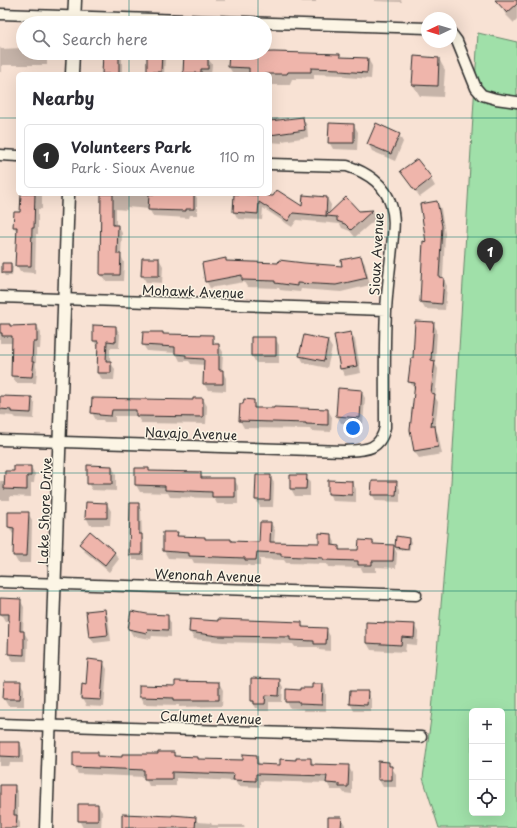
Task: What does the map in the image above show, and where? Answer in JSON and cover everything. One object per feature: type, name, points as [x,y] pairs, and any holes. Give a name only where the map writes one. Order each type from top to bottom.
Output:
[{"type":"street","points":[[74,0],[74,16]]},
{"type":"street","points":[[0,14],[30,16]]},
{"type":"street","points":[[272,24],[421,28]]},
{"type":"street","points":[[457,41],[476,88],[482,95],[517,102]]},
{"type":"street","points":[[72,72],[73,60]]},
{"type":"street","points":[[0,155],[16,156]]},
{"type":"street","name":"Sioux Avenue","points":[[272,164],[347,166],[363,172],[376,182],[383,188],[391,203],[394,220],[386,310],[385,427],[383,435],[378,442]]},
{"type":"street","name":"Lake Shore Drive","points":[[46,828],[56,584],[68,196]]},
{"type":"street","name":"Mohawk Avenue","points":[[0,298],[386,310]]},
{"type":"street","name":"Navajo Avenue","points":[[0,440],[344,451],[364,450],[373,447],[378,442]]},
{"type":"street","name":"Wenonah Avenue","points":[[0,582],[416,595]]},
{"type":"street","name":"Calumet Avenue","points":[[0,724],[421,737]]},
{"type":"green space","points":[[478,33],[517,42],[517,828],[439,828],[423,778],[432,711],[450,499]]},
{"type":"building","points":[[495,0],[517,0],[517,4],[507,13]]},
{"type":"building","points":[[272,52],[340,54],[340,57],[368,58],[367,73],[340,71],[340,69],[311,68],[311,72],[272,74],[272,72],[249,72],[249,68],[228,67],[228,60],[272,60]]},
{"type":"building","points":[[414,56],[439,58],[438,86],[412,85]]},
{"type":"building","points":[[103,60],[119,60],[119,72],[102,72]]},
{"type":"building","points":[[147,60],[162,60],[161,72],[147,72]]},
{"type":"building","points":[[184,60],[208,60],[208,69],[201,69],[201,72],[183,72]]},
{"type":"building","points":[[303,117],[305,130],[272,135],[272,121]]},
{"type":"building","points":[[329,123],[354,124],[354,143],[328,143]]},
{"type":"building","points":[[376,123],[400,134],[391,154],[367,144]]},
{"type":"building","points":[[417,159],[432,178],[415,191],[400,171]]},
{"type":"building","points":[[277,190],[302,206],[303,195],[327,197],[326,216],[293,213],[288,221],[259,202],[258,214],[233,212],[234,196],[273,196]]},
{"type":"building","points":[[21,196],[35,196],[31,266],[15,266],[17,227],[13,227],[14,212],[20,212]]},
{"type":"building","points":[[101,196],[113,196],[113,225],[118,225],[117,254],[121,254],[120,275],[100,275]]},
{"type":"building","points":[[149,196],[194,196],[194,209],[186,209],[186,211],[148,210]]},
{"type":"building","points":[[346,197],[359,211],[373,210],[351,230],[345,224],[337,221],[337,217],[326,216]]},
{"type":"building","points":[[437,201],[442,226],[439,277],[444,278],[442,304],[420,302],[423,241],[426,242],[420,204]]},
{"type":"building","points":[[361,256],[367,278],[336,285],[297,283],[297,286],[275,283],[275,281],[242,280],[242,275],[205,282],[202,263],[226,258],[226,261],[278,263],[279,260],[342,266],[341,260]]},
{"type":"building","points":[[142,258],[159,258],[159,276],[141,276]]},
{"type":"building","points":[[2,263],[11,263],[11,273],[2,273]]},
{"type":"building","points":[[415,321],[434,322],[431,360],[435,361],[431,393],[435,394],[431,426],[435,426],[438,447],[414,451],[410,430],[415,383],[408,382],[411,358],[413,358]]},
{"type":"building","points":[[0,324],[10,324],[10,326],[37,325],[37,342],[33,342],[32,362],[34,362],[32,377],[11,376],[12,336],[2,336],[2,333],[0,333]]},
{"type":"building","points":[[93,325],[116,326],[116,342],[107,341],[106,361],[111,361],[111,373],[97,373],[98,341],[93,341]]},
{"type":"building","points":[[143,332],[213,335],[213,344],[219,344],[219,370],[223,370],[223,384],[203,384],[204,359],[186,358],[186,355],[175,354],[175,347],[142,345]]},
{"type":"building","points":[[351,332],[357,366],[340,369],[334,335]]},
{"type":"building","points":[[304,335],[328,340],[324,361],[299,356]]},
{"type":"building","points":[[251,337],[276,337],[276,356],[251,356]]},
{"type":"building","points":[[338,388],[362,390],[360,418],[336,416]]},
{"type":"building","points":[[0,396],[32,397],[31,413],[11,412],[11,410],[0,409]]},
{"type":"building","points":[[92,398],[193,400],[193,398],[203,398],[203,417],[136,416],[136,410],[112,410],[111,416],[99,415],[91,413]]},
{"type":"building","points":[[244,399],[254,400],[254,408],[274,407],[328,409],[328,425],[239,421],[240,404],[243,404]]},
{"type":"building","points":[[87,465],[112,466],[112,484],[87,484]]},
{"type":"building","points":[[14,466],[31,466],[31,476],[27,476],[27,490],[4,489],[5,471],[14,471]]},
{"type":"building","points":[[135,468],[149,468],[149,471],[201,472],[201,478],[235,478],[235,497],[212,497],[212,492],[165,490],[165,486],[135,485]]},
{"type":"building","points":[[256,475],[271,475],[270,500],[255,500]]},
{"type":"building","points":[[290,475],[307,475],[306,489],[290,489]]},
{"type":"building","points":[[328,480],[352,481],[352,495],[328,494]]},
{"type":"building","points":[[372,481],[397,481],[396,495],[371,495]]},
{"type":"building","points":[[86,502],[107,503],[107,518],[85,518]]},
{"type":"building","points":[[130,503],[139,503],[139,534],[142,534],[142,555],[129,555]]},
{"type":"building","points":[[8,512],[29,512],[27,556],[13,556],[14,528],[8,527]]},
{"type":"building","points":[[260,522],[271,522],[270,542],[319,543],[319,533],[332,534],[332,545],[339,546],[339,550],[358,550],[359,540],[373,541],[373,544],[394,545],[393,561],[372,561],[372,565],[358,565],[358,561],[323,560],[323,558],[281,556],[281,553],[257,552],[256,560],[245,560],[245,558],[189,556],[189,553],[163,551],[163,532],[178,532],[177,536],[205,537],[205,539],[231,539],[231,541],[259,542]]},
{"type":"building","points":[[90,531],[115,552],[105,565],[79,544]]},
{"type":"building","points":[[396,536],[409,538],[408,549],[395,547]]},
{"type":"building","points":[[0,598],[21,599],[20,631],[24,631],[24,655],[8,654],[9,614],[0,614]]},
{"type":"building","points":[[105,609],[108,635],[89,637],[86,611]]},
{"type":"building","points":[[131,611],[147,614],[168,615],[168,630],[148,629],[147,633],[128,629]]},
{"type":"building","points":[[190,619],[218,621],[218,619],[302,622],[302,627],[327,628],[326,644],[314,644],[314,641],[290,640],[290,637],[218,636],[189,632]]},
{"type":"building","points":[[366,622],[415,624],[414,638],[402,637],[401,645],[366,643]]},
{"type":"building","points":[[88,659],[104,661],[101,700],[81,699],[82,684],[86,685]]},
{"type":"building","points":[[251,678],[280,679],[279,696],[266,695],[265,704],[254,704],[254,701],[251,701]]},
{"type":"building","points":[[4,681],[21,681],[20,699],[3,699]]},
{"type":"building","points":[[175,681],[219,682],[219,700],[174,700],[174,698],[139,697],[139,685],[175,686]]},
{"type":"building","points":[[312,684],[323,684],[322,705],[286,702],[286,689],[300,690],[300,688],[312,688]]},
{"type":"building","points":[[350,691],[368,691],[367,705],[349,704]]},
{"type":"building","points":[[0,742],[20,742],[20,757],[0,756]]},
{"type":"building","points":[[73,752],[98,752],[98,756],[122,757],[122,754],[158,754],[158,752],[174,752],[174,756],[198,757],[198,759],[243,760],[243,754],[257,755],[257,764],[280,765],[280,759],[296,760],[296,758],[311,758],[311,764],[349,765],[348,787],[339,787],[339,784],[326,783],[327,776],[256,774],[256,781],[233,780],[234,774],[172,772],[172,779],[144,779],[144,770],[73,767]]},
{"type":"building","points":[[378,761],[389,762],[389,766],[392,766],[392,780],[378,780]]},
{"type":"building","points":[[0,785],[15,785],[14,815],[17,815],[16,828],[0,828]]},
{"type":"building","points":[[78,804],[98,804],[98,821],[78,821]]},
{"type":"building","points":[[122,814],[196,817],[195,828],[122,828]]},
{"type":"building","points":[[328,817],[342,817],[341,828],[328,828]]},
{"type":"place","name":"Volunteers Park","points":[[490,271]]}]
